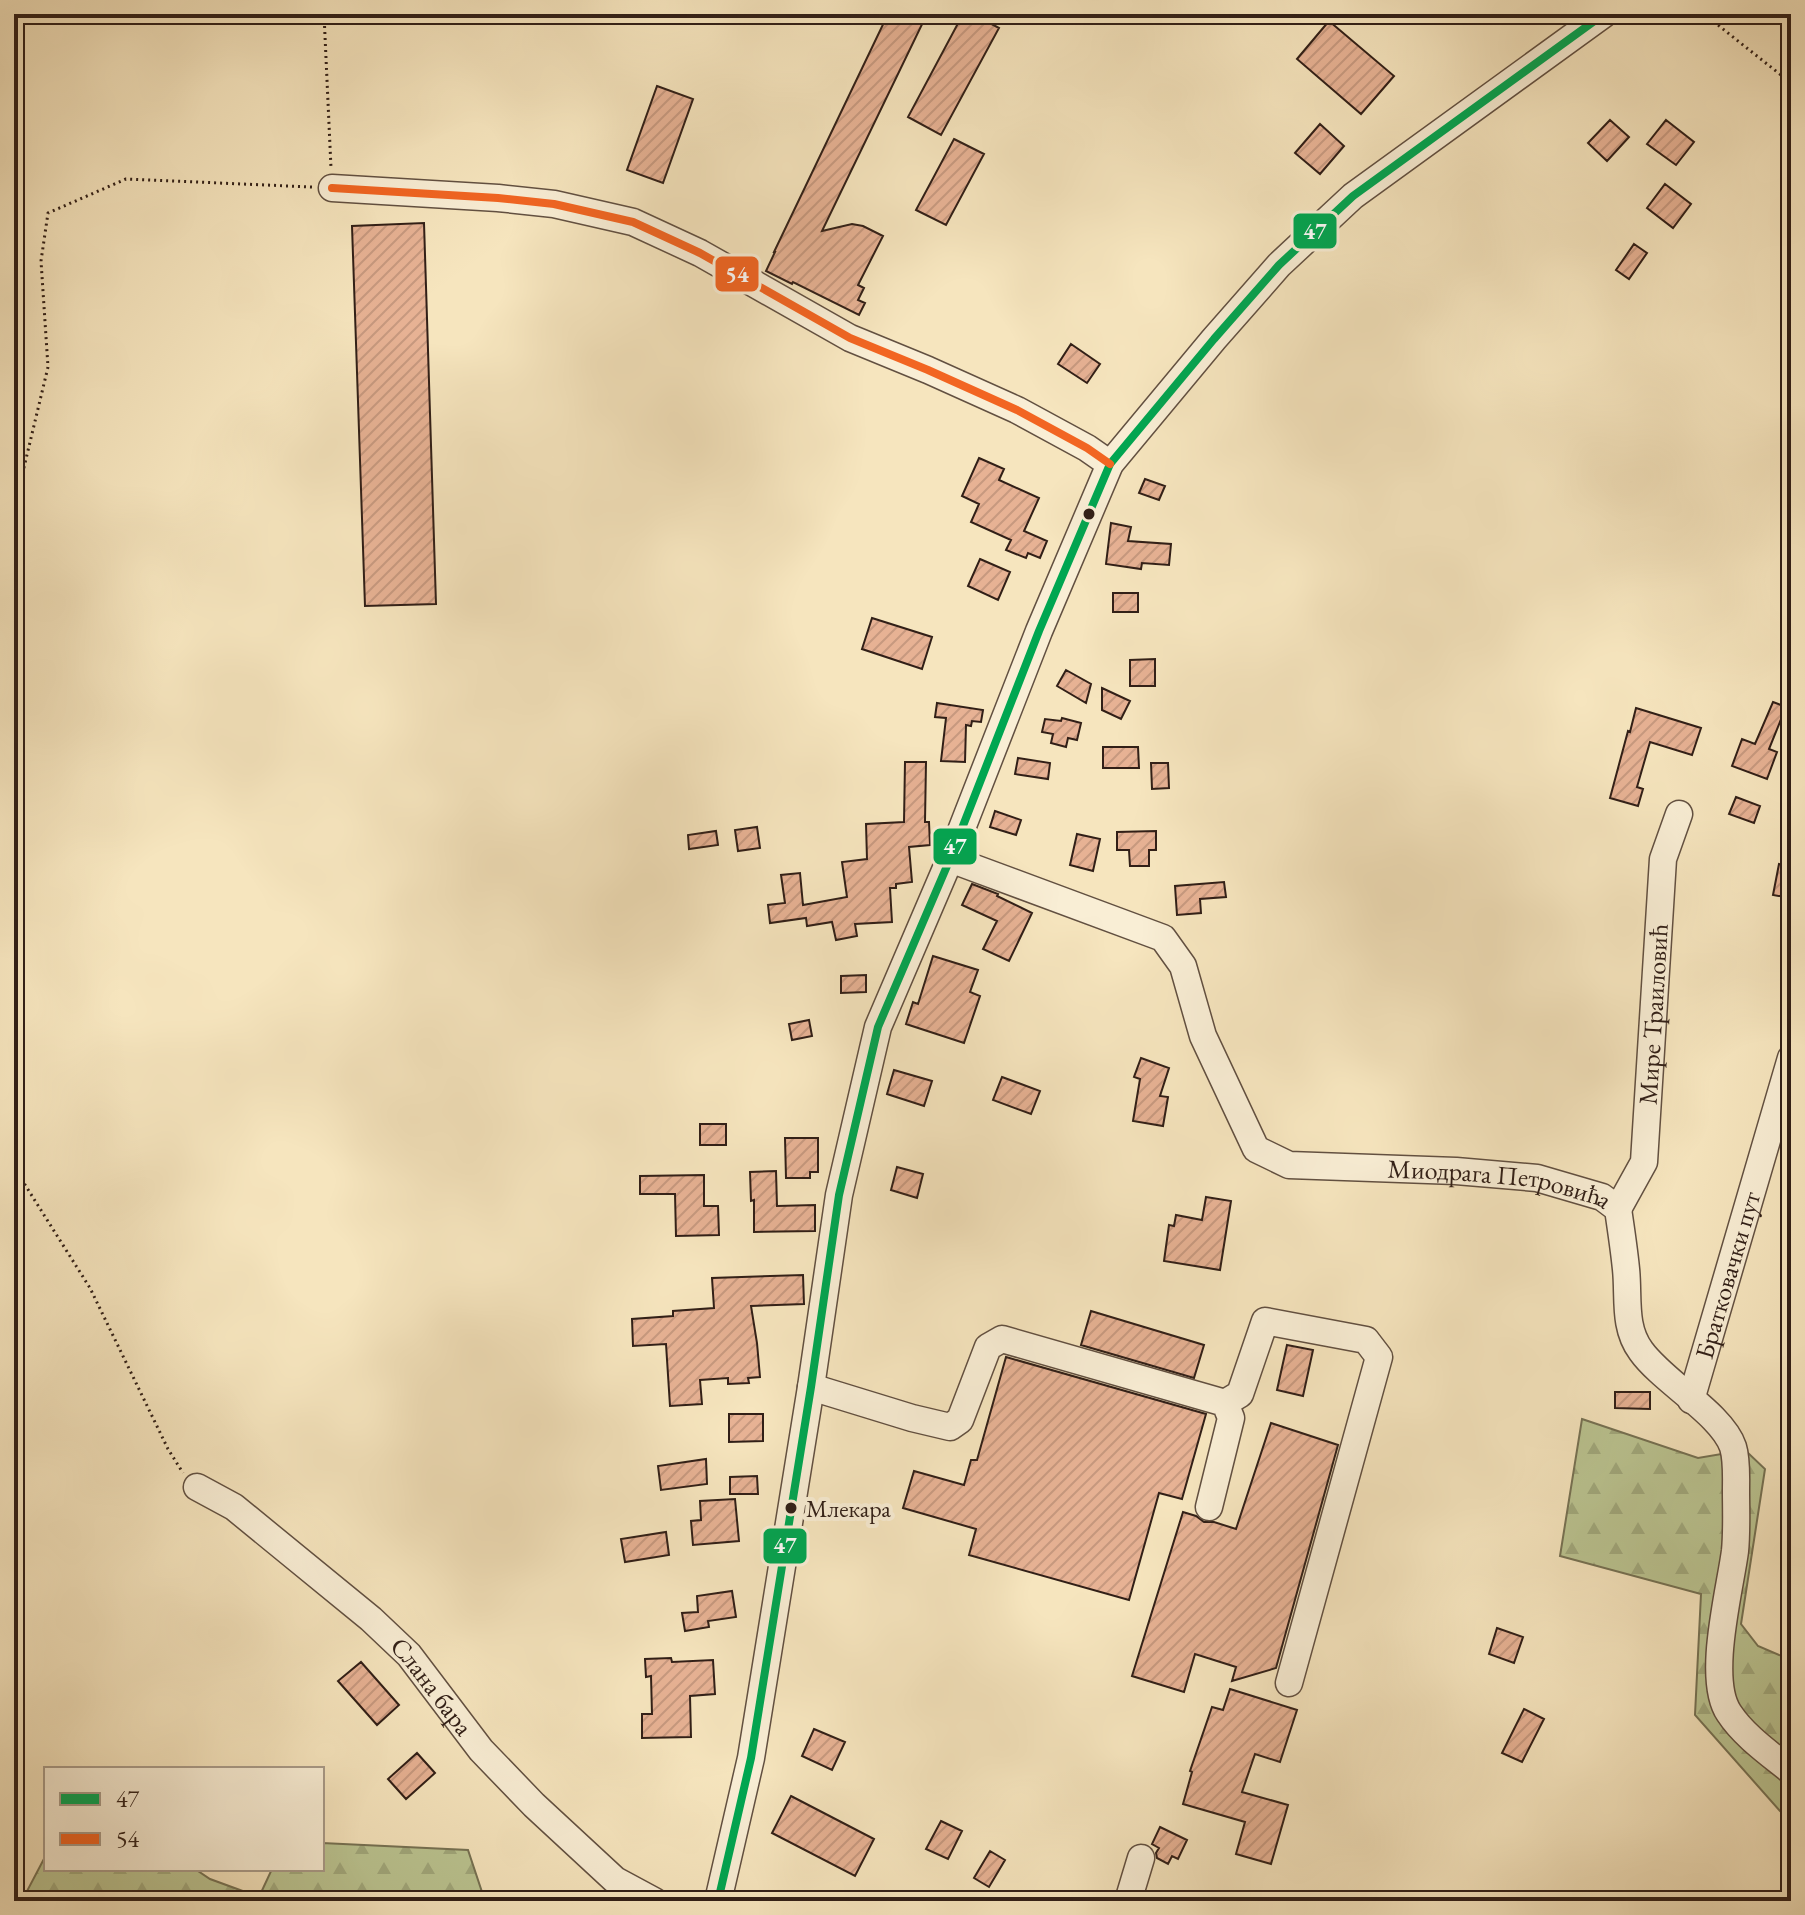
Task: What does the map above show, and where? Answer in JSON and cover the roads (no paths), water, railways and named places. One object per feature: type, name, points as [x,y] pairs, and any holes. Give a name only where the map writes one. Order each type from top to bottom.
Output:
[{"type":"street","points":[[718,1901],[751,1758],[839,1195],[878,1027],[950,859],[1039,631],[1110,464],[1279,265],[1353,196],[1604,14]]},
{"type":"street","points":[[332,188],[554,204],[633,222],[700,253],[850,338],[1017,410],[1110,464]]},
{"type":"street","name":"Мире Траиловић","points":[[1618,1209],[1644,1162],[1663,859],[1679,814]]},
{"type":"street","name":"Миодрага Петровића","points":[[950,859],[1163,938],[1183,966],[1203,1036],[1256,1149],[1289,1165],[1456,1171],[1537,1178],[1602,1197],[1618,1209],[1626,1269],[1629,1329],[1640,1350],[1656,1369],[1721,1427],[1733,1448],[1736,1474],[1735,1549],[1720,1639],[1722,1695],[1728,1711],[1757,1743],[1791,1771]]},
{"type":"street","name":"Братковачки пут","points":[[1691,1400],[1791,1058]]},
{"type":"street","points":[[811,1387],[950,1427],[960,1420],[988,1347],[1002,1339],[1225,1403],[1240,1394],[1265,1321],[1366,1340],[1379,1357],[1289,1683]]},
{"type":"street","points":[[1209,1507],[1231,1418],[1225,1403]]},
{"type":"street","name":"Слана бара","points":[[197,1487],[234,1507],[371,1619],[409,1655],[481,1750],[534,1805],[615,1880],[654,1901]]},
{"type":"street","points":[[1128,1901],[1141,1858]]},
{"type":"place","name":"Млекара","points":[[791,1508]]}]
